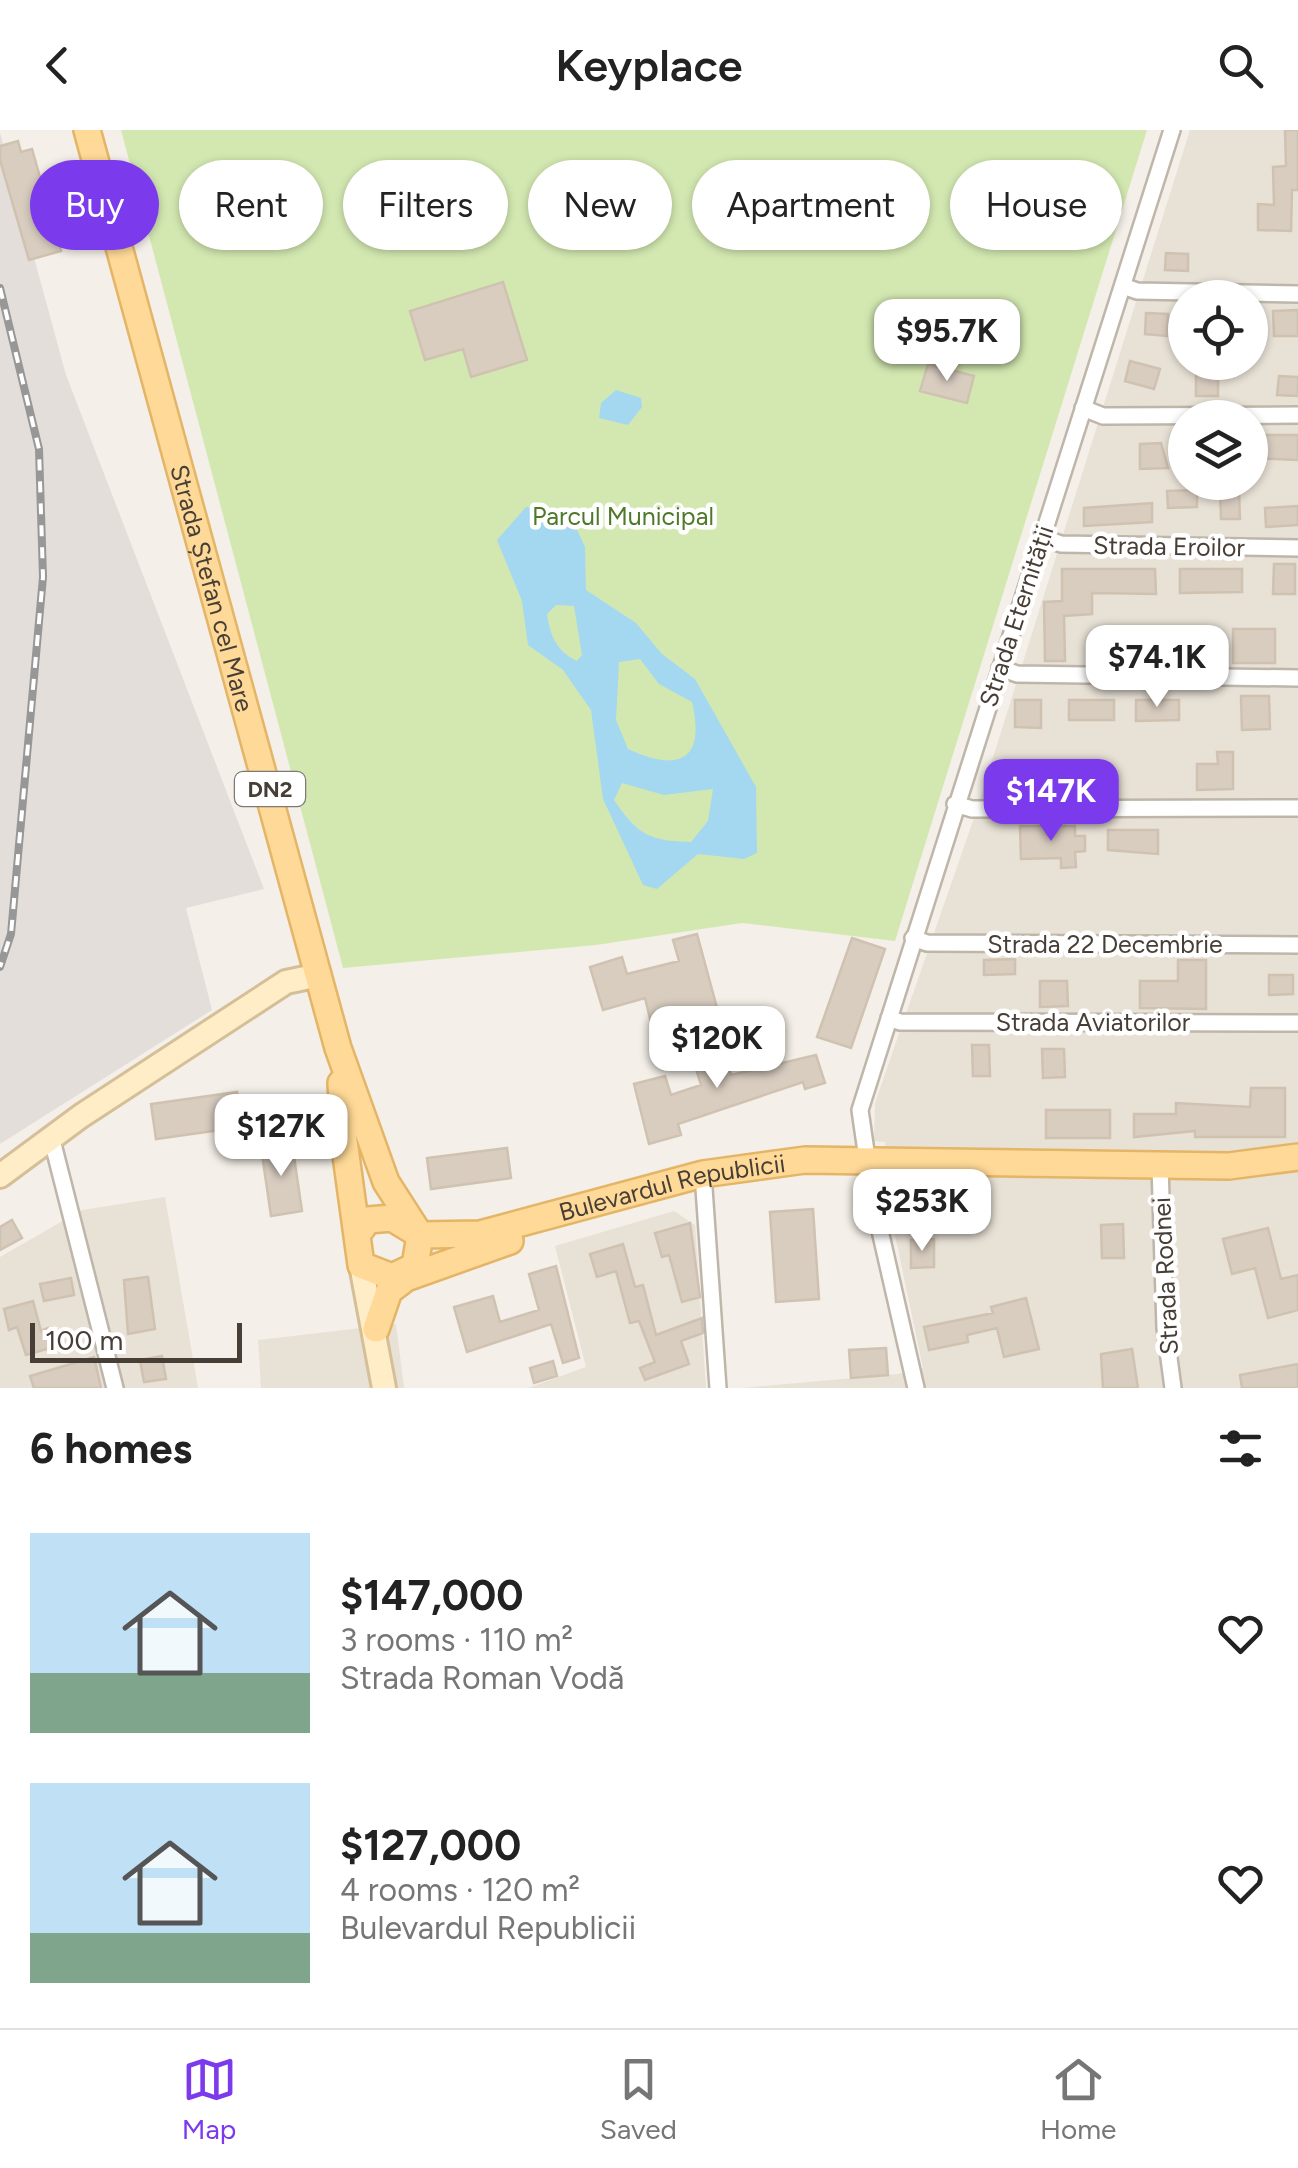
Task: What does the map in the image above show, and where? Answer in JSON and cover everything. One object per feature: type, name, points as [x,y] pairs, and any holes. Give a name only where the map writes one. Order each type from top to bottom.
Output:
[{"type":"main road","name":"Strada Ștefan cel Mare","points":[[87,130],[338,1048]]},
{"type":"main road","points":[[0,1176],[286,982],[319,975]]},
{"type":"main road","name":"DN2","points":[[338,1048],[361,1265]]},
{"type":"main road","name":"DN2","points":[[338,1048],[390,1193],[420,1243]]},
{"type":"main road","name":"DN2","points":[[343,1112],[360,1182],[378,1217]]},
{"type":"main road","name":"Bulevardul Republicii","points":[[1229,1166],[1298,1157]]},
{"type":"main road","name":"Bulevardul Republicii","points":[[420,1243],[554,1218],[703,1174],[806,1160],[1229,1166],[1298,1177]]},
{"type":"main road","points":[[357,1235],[368,1220],[392,1218],[420,1243],[447,1258],[473,1254]]},
{"type":"main road","points":[[384,1388],[361,1265],[399,1278],[518,1238],[554,1218]]},
{"type":"main road","points":[[376,1329],[389,1291],[416,1266],[420,1243]]},
{"type":"street","name":"Strada Eternității","points":[[916,1388],[866,1161],[860,1110],[1172,130]]},
{"type":"street","points":[[1122,286],[1138,290],[1298,294]]},
{"type":"street","points":[[1083,408],[1104,416],[1298,415]]},
{"type":"street","name":"Strada Eroilor","points":[[1042,536],[1061,544],[1298,548]]},
{"type":"street","points":[[1000,668],[1016,674],[1298,678]]},
{"type":"street","points":[[956,804],[972,809],[1298,808]]},
{"type":"street","name":"Strada 22 Decembrie","points":[[913,938],[927,944],[1298,944]]},
{"type":"street","name":"Strada Aviatorilor","points":[[889,1018],[900,1022],[1298,1023]]},
{"type":"street","points":[[52,1140],[116,1388]]},
{"type":"street","name":"Strada Rodnei","points":[[1160,1165],[1164,1328],[1173,1388]]},
{"type":"street","points":[[703,1174],[718,1388]]},
{"type":"shaded area","points":[[1190,130],[1298,130],[1298,1388],[743,1388],[898,1374],[923,1368],[886,1192],[885,1142],[874,1141],[875,1103],[974,818]]},
{"type":"shaded area","points":[[0,133],[66,375],[264,889],[186,908],[212,1010],[0,1144]]},
{"type":"shaded area","points":[[165,1197],[198,1388],[0,1388],[0,1257],[82,1210]]},
{"type":"shaded area","points":[[674,1211],[695,1225],[706,1388],[528,1388],[586,1367],[555,1246]]},
{"type":"shaded area","points":[[396,1324],[404,1388],[261,1388],[258,1340]]},
{"type":"green space","name":"Parcul Municipal","points":[[121,130],[1147,130],[1122,210],[1122,160],[950,160],[950,250],[1110,250],[895,941],[742,923],[596,945],[343,968],[153,250],[159,250],[159,160],[129,160]]},
{"type":"water","points":[[616,390],[641,398],[642,407],[628,425],[599,418],[601,403]]},
{"type":"water","points":[[526,507],[570,514],[585,547],[586,590],[636,623],[662,654],[695,679],[756,787],[757,853],[744,859],[698,854],[657,889],[643,885],[603,799],[591,710],[563,670],[528,645],[522,601],[497,540]],"holes":[[[556,605],[574,606],[582,655],[577,661],[564,653],[553,636],[547,614]],[[640,659],[659,684],[692,702],[695,738],[684,757],[661,760],[628,749],[616,720],[619,662]],[[622,783],[664,795],[713,789],[708,821],[691,842],[646,834],[614,800]]]},
{"type":"building","points":[[1285,130],[1298,130],[1298,190],[1292,190],[1291,231],[1258,230],[1258,204],[1274,205],[1273,167],[1286,166]]},
{"type":"building","points":[[18,141],[21,152],[32,149],[35,160],[30,160],[30,250],[61,251],[29,260],[0,160],[0,146]]},
{"type":"building","points":[[1166,253],[1188,254],[1188,271],[1165,270]]},
{"type":"building","points":[[503,282],[527,360],[471,377],[463,349],[425,360],[410,311]]},
{"type":"building","points":[[1298,310],[1298,336],[1274,336],[1273,311]]},
{"type":"building","points":[[1146,313],[1168,314],[1167,336],[1145,334]]},
{"type":"building","points":[[1130,361],[1160,369],[1154,389],[1125,381]]},
{"type":"building","points":[[928,364],[974,376],[967,403],[920,391]]},
{"type":"building","points":[[1279,376],[1298,377],[1298,396],[1277,395]]},
{"type":"building","points":[[1196,380],[1218,380],[1218,396],[1196,396]]},
{"type":"building","points":[[1268,435],[1298,435],[1298,460],[1268,459]]},
{"type":"building","points":[[1161,443],[1168,468],[1140,469],[1140,444]]},
{"type":"building","points":[[1167,491],[1168,500],[1197,500],[1197,507],[1168,508]]},
{"type":"building","points":[[1220,500],[1239,500],[1240,519],[1221,519]]},
{"type":"building","points":[[1152,503],[1152,522],[1084,526],[1084,508]]},
{"type":"building","points":[[1298,506],[1298,525],[1266,527],[1265,508]]},
{"type":"building","points":[[1274,564],[1295,564],[1295,594],[1273,594]]},
{"type":"building","points":[[1062,569],[1155,569],[1156,594],[1092,593],[1092,614],[1064,616],[1065,661],[1045,661],[1044,602],[1062,601]]},
{"type":"building","points":[[1180,569],[1242,569],[1242,592],[1180,593]]},
{"type":"building","points":[[1233,629],[1275,629],[1275,663],[1233,663]]},
{"type":"building","points":[[1136,634],[1137,660],[1104,660],[1103,635]]},
{"type":"building","points":[[1168,637],[1202,637],[1203,662],[1168,662]]},
{"type":"building","points":[[1241,696],[1269,696],[1270,729],[1242,730]]},
{"type":"building","points":[[1015,700],[1041,700],[1041,728],[1015,727]]},
{"type":"building","points":[[1069,700],[1114,700],[1114,720],[1069,720]]},
{"type":"building","points":[[1136,700],[1179,700],[1179,720],[1136,721]]},
{"type":"building","points":[[1217,752],[1233,752],[1233,789],[1197,790],[1197,764],[1218,764]]},
{"type":"building","points":[[1020,826],[1075,826],[1075,836],[1085,836],[1085,851],[1075,852],[1076,867],[1061,868],[1061,858],[1021,859]]},
{"type":"building","points":[[1108,830],[1158,830],[1158,854],[1108,850]]},
{"type":"building","points":[[697,934],[720,1019],[687,1028],[689,1039],[657,1047],[645,998],[603,1010],[590,967],[622,957],[627,974],[679,961],[673,940]]},
{"type":"building","points":[[852,938],[885,949],[851,1048],[817,1037]]},
{"type":"building","points":[[1015,959],[1015,974],[984,975],[984,960]]},
{"type":"building","points":[[1178,960],[1206,960],[1206,1009],[1140,1008],[1140,981],[1178,981]]},
{"type":"building","points":[[1269,975],[1293,975],[1293,994],[1269,995]]},
{"type":"building","points":[[1040,981],[1067,981],[1068,1006],[1040,1007]]},
{"type":"building","points":[[972,1045],[989,1045],[990,1076],[973,1076]]},
{"type":"building","points":[[1042,1049],[1064,1049],[1065,1077],[1043,1078]]},
{"type":"building","points":[[723,1050],[731,1075],[816,1055],[825,1083],[805,1089],[803,1082],[678,1124],[681,1135],[649,1144],[634,1084],[665,1076],[671,1095],[701,1085],[693,1059]]},
{"type":"building","points":[[1251,1088],[1285,1088],[1285,1137],[1195,1137],[1195,1131],[1134,1137],[1134,1114],[1176,1114],[1176,1103],[1250,1107]]},
{"type":"building","points":[[237,1092],[242,1127],[156,1139],[151,1104]]},
{"type":"building","points":[[1046,1110],[1110,1110],[1110,1138],[1046,1138]]},
{"type":"building","points":[[292,1143],[302,1211],[271,1216],[261,1147]]},
{"type":"building","points":[[507,1148],[511,1178],[431,1189],[427,1158]]},
{"type":"building","points":[[813,1209],[819,1299],[776,1302],[770,1212]]},
{"type":"building","points":[[12,1220],[22,1238],[0,1250],[0,1227]]},
{"type":"building","points":[[690,1223],[700,1297],[682,1302],[669,1255],[662,1257],[655,1233]]},
{"type":"building","points":[[1123,1224],[1124,1258],[1102,1258],[1101,1225]]},
{"type":"building","points":[[1268,1228],[1281,1279],[1298,1275],[1298,1310],[1268,1318],[1255,1268],[1232,1274],[1223,1239]]},
{"type":"building","points":[[934,1239],[934,1267],[911,1268],[911,1240]]},
{"type":"building","points":[[623,1244],[635,1287],[643,1285],[656,1335],[702,1318],[703,1333],[681,1341],[689,1364],[645,1380],[640,1368],[655,1362],[639,1321],[630,1323],[616,1271],[597,1277],[590,1254]]},
{"type":"building","points":[[556,1266],[579,1358],[563,1363],[551,1324],[467,1352],[454,1307],[493,1296],[500,1322],[539,1310],[529,1274]]},
{"type":"building","points":[[148,1277],[155,1329],[128,1334],[124,1280]]},
{"type":"building","points":[[71,1278],[74,1295],[44,1301],[40,1284]]},
{"type":"building","points":[[1026,1298],[1039,1349],[1004,1357],[997,1328],[967,1335],[968,1342],[929,1350],[924,1327],[993,1313],[991,1307]]},
{"type":"building","points":[[33,1301],[41,1331],[48,1328],[54,1347],[26,1355],[17,1327],[9,1330],[4,1309]]},
{"type":"building","points":[[886,1348],[888,1375],[851,1378],[849,1350]]},
{"type":"building","points":[[1132,1349],[1138,1388],[1103,1388],[1101,1354]]},
{"type":"building","points":[[162,1356],[166,1379],[144,1382],[140,1360]]},
{"type":"building","points":[[94,1357],[101,1388],[34,1388],[30,1376]]},
{"type":"building","points":[[553,1361],[557,1376],[534,1383],[530,1368]]},
{"type":"building","points":[[1298,1364],[1298,1388],[1242,1388],[1240,1375]]},
{"type":"railway","points":[[0,288],[39,449],[43,577],[11,934],[0,967]]}]
